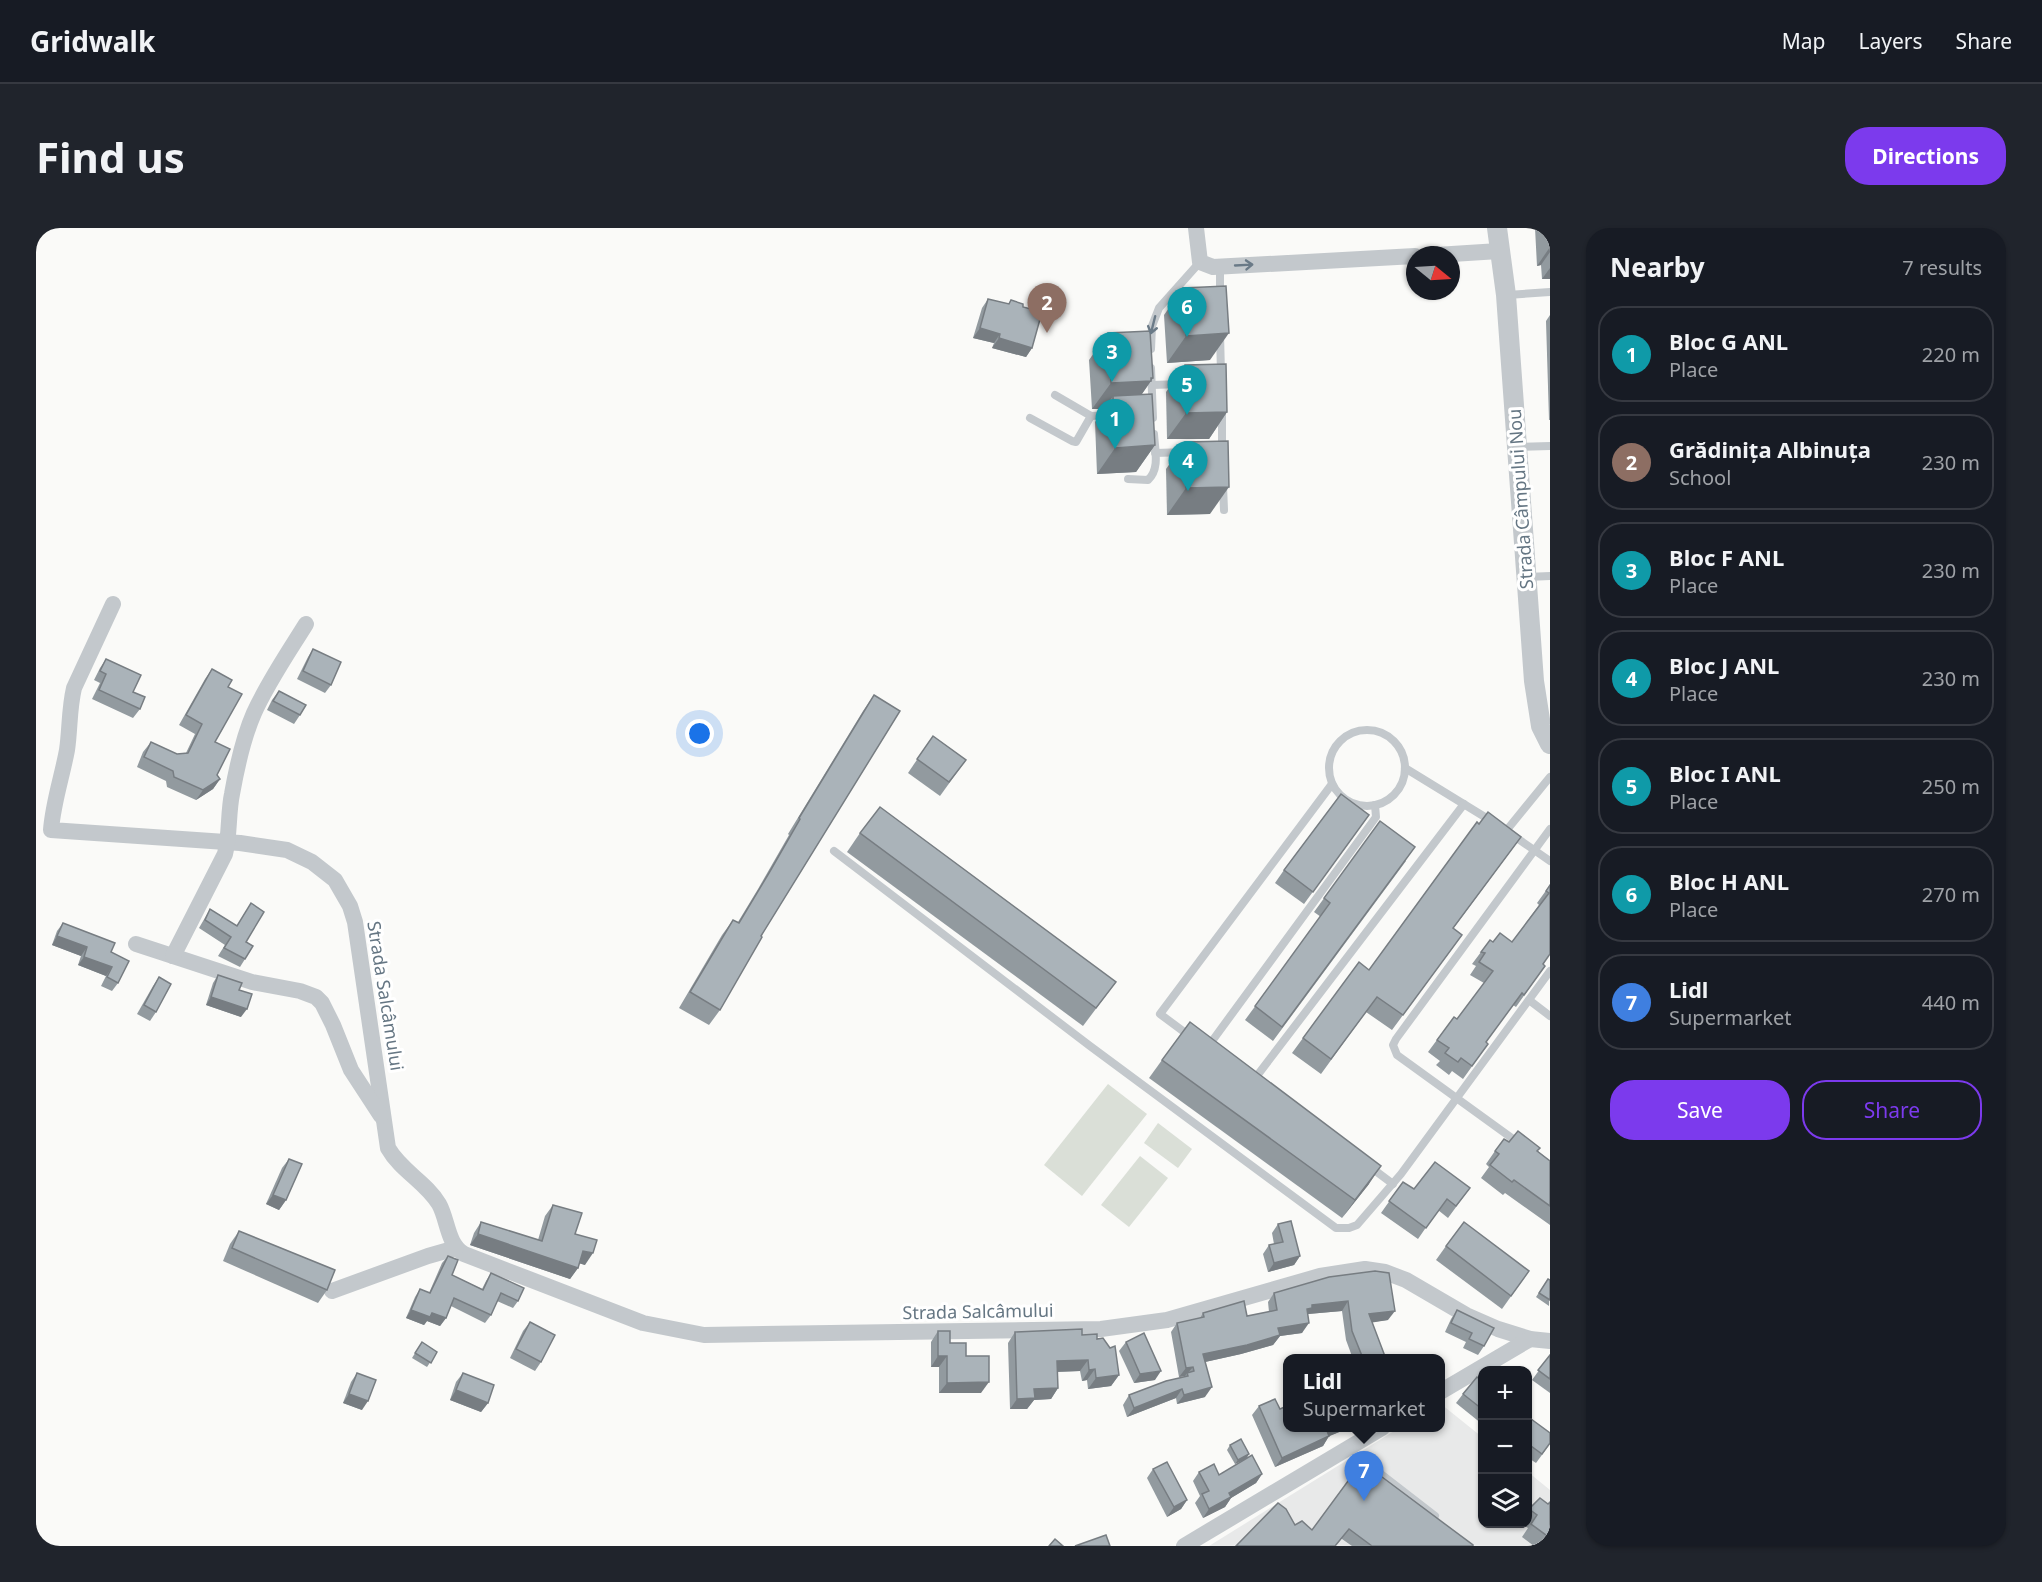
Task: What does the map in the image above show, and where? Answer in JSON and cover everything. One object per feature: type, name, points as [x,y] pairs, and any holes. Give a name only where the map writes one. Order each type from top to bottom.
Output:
[{"type":"street","points":[[1196,228],[1200,262],[1207,266],[1406,257]]},
{"type":"street","name":"Strada Câmpului Nou","points":[[1497,228],[1506,295],[1528,619],[1539,712],[1545,738],[1550,744]]},
{"type":"street","points":[[1460,253],[1499,251]]},
{"type":"street","name":"Strada Salcâmului","points":[[113,604],[74,688],[67,749],[52,814],[51,830],[276,848],[299,855],[325,870],[343,892],[355,922],[385,1137],[391,1154],[400,1166],[434,1197],[456,1248],[464,1254],[643,1323],[704,1335],[1101,1329],[1167,1320],[1320,1275],[1365,1269],[1397,1276],[1498,1329],[1530,1339],[1550,1341]]},
{"type":"street","points":[[173,956],[222,862],[228,843],[232,796],[248,728],[266,690],[306,624]]},
{"type":"street","points":[[136,944],[252,982],[300,991],[316,997],[322,1003],[333,1025],[356,1079],[383,1119]]},
{"type":"street","points":[[332,1291],[456,1248]]},
{"type":"street","points":[[1445,1389],[1530,1339]]},
{"type":"street","points":[[1184,1546],[1375,1432]]},
{"type":"lane","points":[[1128,479],[1148,480],[1154,475],[1156,466],[1151,334],[1154,318],[1159,308],[1200,262]]},
{"type":"lane","points":[[1220,267],[1220,302]]},
{"type":"lane","points":[[1506,295],[1550,292]]},
{"type":"lane","points":[[1220,326],[1221,383]]},
{"type":"lane","points":[[1152,385],[1186,384]]},
{"type":"lane","points":[[1055,395],[1091,416],[1122,414]]},
{"type":"lane","points":[[1221,406],[1222,463]]},
{"type":"lane","points":[[1142,414],[1153,413]]},
{"type":"lane","points":[[1030,418],[1076,442],[1091,416]]},
{"type":"lane","points":[[1517,447],[1550,446]]},
{"type":"lane","points":[[1155,453],[1200,452]]},
{"type":"lane","points":[[1211,452],[1222,452]]},
{"type":"lane","points":[[1223,475],[1224,510]]},
{"type":"lane","points":[[1527,578],[1550,576]]},
{"type":"lane","points":[[1359,731],[1377,731],[1388,736],[1397,745],[1405,768],[1403,780],[1396,792],[1387,800],[1375,805],[1362,806],[1349,802],[1339,794],[1332,784],[1329,771],[1334,748],[1342,738],[1359,731]]},
{"type":"lane","points":[[1405,768],[1550,861]]},
{"type":"lane","points":[[1506,831],[1550,777]]},
{"type":"lane","points":[[1216,1055],[1160,1014],[1332,784]]},
{"type":"lane","points":[[1252,1082],[1464,804]]},
{"type":"lane","points":[[1207,1048],[1376,818],[1375,805]]},
{"type":"lane","points":[[1532,1152],[1397,1055],[1393,1046],[1550,829]]},
{"type":"lane","points":[[834,851],[1336,1228],[1357,1225],[1393,1184],[1550,971]]},
{"type":"lane","points":[[1529,1000],[1550,1016]]},
{"type":"lane","points":[[1243,1075],[1262,1088]]},
{"type":"lane","points":[[1365,1164],[1393,1184]]},
{"type":"lane","points":[[1373,1468],[1446,1525]]},
{"type":"shaded area","points":[[1108,1084],[1147,1114],[1082,1196],[1044,1165]]},
{"type":"shaded area","points":[[1158,1123],[1192,1149],[1178,1168],[1144,1143]]},
{"type":"shaded area","points":[[1140,1156],[1168,1178],[1129,1227],[1101,1205]]},
{"type":"shaded area","points":[[1445,1407],[1478,1434],[1478,1528],[1532,1528],[1532,1475],[1550,1490],[1550,1546],[1209,1546],[1393,1432],[1445,1432]]},
{"type":"building","points":[[1226,286],[1229,333],[1186,336],[1183,288]]},
{"type":"building","points":[[988,299],[1009,304],[1011,300],[1023,304],[1023,307],[1042,312],[1032,348],[999,338],[1000,334],[980,328]]},
{"type":"building","points":[[1150,331],[1153,378],[1151,381],[1111,383],[1108,333]]},
{"type":"building","points":[[1226,364],[1227,412],[1186,413],[1185,365]]},
{"type":"building","points":[[1152,394],[1155,445],[1115,448],[1113,396]]},
{"type":"building","points":[[1228,441],[1229,487],[1186,488],[1185,442]]},
{"type":"building","points":[[313,649],[341,662],[331,685],[303,671]]},
{"type":"building","points":[[106,659],[141,675],[133,692],[145,697],[140,709],[99,690],[106,674],[100,671]]},
{"type":"building","points":[[212,669],[232,680],[228,687],[242,694],[215,742],[230,749],[217,775],[220,779],[203,790],[174,777],[173,771],[144,757],[151,742],[177,754],[188,753],[202,724],[186,715]]},
{"type":"building","points":[[279,691],[306,705],[300,715],[273,701]]},
{"type":"building","points":[[874,695],[900,711],[761,936],[720,1010],[690,992],[733,920],[739,923],[799,818]]},
{"type":"building","points":[[933,736],[966,760],[949,782],[917,759]]},
{"type":"building","points":[[1341,794],[1369,815],[1313,892],[1284,870]]},
{"type":"building","points":[[880,807],[1116,982],[1096,1008],[860,833]]},
{"type":"building","points":[[1488,812],[1521,837],[1453,928],[1462,935],[1403,1015],[1377,997],[1331,1059],[1303,1038],[1359,962],[1369,970],[1477,822],[1479,824]]},
{"type":"building","points":[[1380,821],[1415,847],[1282,1027],[1255,1006],[1330,903],[1324,898]]},
{"type":"building","points":[[1550,885],[1550,954],[1543,964],[1545,966],[1486,1042],[1488,1044],[1472,1066],[1461,1058],[1458,1062],[1445,1053],[1449,1048],[1437,1040],[1454,1017],[1457,1019],[1493,971],[1479,962],[1485,953],[1481,952],[1490,940],[1493,942],[1500,933],[1512,942],[1549,893],[1546,891]]},
{"type":"building","points":[[251,903],[264,912],[246,942],[253,946],[245,959],[224,948],[231,937],[205,920],[210,909],[237,926]]},
{"type":"building","points":[[63,923],[115,943],[111,952],[129,961],[118,983],[107,977],[112,967],[84,957],[87,947],[57,936]]},
{"type":"building","points":[[218,975],[242,983],[239,990],[252,994],[247,1009],[211,997]]},
{"type":"building","points":[[159,977],[171,984],[156,1012],[144,1005]]},
{"type":"building","points":[[1190,1022],[1381,1166],[1355,1200],[1162,1060]]},
{"type":"building","points":[[1518,1131],[1540,1148],[1537,1151],[1550,1161],[1550,1206],[1490,1165],[1499,1154],[1495,1151],[1504,1139],[1509,1142]]},
{"type":"building","points":[[289,1159],[302,1164],[286,1200],[273,1195]]},
{"type":"building","points":[[1435,1162],[1470,1188],[1456,1206],[1447,1199],[1426,1228],[1389,1201],[1403,1182],[1414,1189]]},
{"type":"building","points":[[553,1205],[582,1213],[575,1234],[597,1240],[593,1253],[583,1251],[578,1268],[478,1234],[481,1222],[542,1241]]},
{"type":"building","points":[[1291,1221],[1300,1256],[1274,1263],[1269,1245],[1283,1242],[1278,1224]]},
{"type":"building","points":[[1464,1222],[1529,1271],[1511,1296],[1446,1246]]},
{"type":"building","points":[[239,1231],[335,1270],[327,1290],[232,1248]]},
{"type":"building","points":[[448,1256],[458,1260],[452,1275],[483,1290],[491,1273],[524,1288],[518,1301],[501,1293],[491,1315],[454,1298],[446,1318],[432,1313],[430,1317],[411,1310],[420,1289],[430,1293]]},
{"type":"building","points":[[1375,1271],[1389,1273],[1395,1311],[1369,1314],[1384,1354],[1361,1354],[1352,1331],[1348,1301],[1312,1305],[1312,1308],[1307,1309],[1309,1323],[1278,1328],[1280,1335],[1247,1345],[1203,1354],[1212,1387],[1184,1395],[1182,1389],[1134,1408],[1129,1395],[1166,1381],[1188,1376],[1187,1373],[1194,1371],[1193,1367],[1186,1368],[1177,1323],[1204,1317],[1203,1313],[1244,1301],[1247,1316],[1277,1310],[1274,1293],[1329,1277]]},
{"type":"building","points":[[1548,1279],[1550,1280],[1550,1300],[1539,1293]]},
{"type":"building","points":[[1457,1310],[1494,1328],[1484,1346],[1469,1339],[1472,1333],[1451,1323]]},
{"type":"building","points":[[530,1322],[555,1335],[541,1362],[516,1349]]},
{"type":"building","points":[[1082,1329],[1082,1335],[1097,1334],[1097,1339],[1103,1338],[1110,1348],[1115,1346],[1119,1375],[1096,1378],[1095,1369],[1089,1370],[1088,1360],[1057,1361],[1058,1388],[1034,1389],[1035,1398],[1017,1399],[1015,1332]]},
{"type":"building","points":[[938,1331],[950,1331],[950,1343],[966,1343],[966,1356],[989,1356],[989,1382],[947,1383],[947,1356],[938,1356]]},
{"type":"building","points":[[1144,1333],[1161,1371],[1140,1374],[1126,1342]]},
{"type":"building","points":[[422,1342],[437,1352],[431,1363],[415,1353]]},
{"type":"building","points":[[1550,1355],[1550,1379],[1538,1370]]},
{"type":"building","points":[[357,1373],[376,1380],[368,1401],[349,1394]]},
{"type":"building","points":[[463,1373],[494,1385],[488,1403],[456,1390]]},
{"type":"building","points":[[1477,1377],[1478,1378],[1478,1406],[1463,1394]]},
{"type":"building","points":[[1275,1399],[1280,1409],[1283,1408],[1283,1432],[1327,1432],[1329,1436],[1282,1458],[1259,1406]]},
{"type":"building","points":[[1532,1420],[1550,1433],[1550,1443],[1542,1454],[1532,1447]]},
{"type":"building","points":[[1241,1439],[1249,1454],[1238,1460],[1230,1445]]},
{"type":"building","points":[[1252,1455],[1262,1474],[1229,1493],[1231,1497],[1209,1509],[1202,1494],[1209,1491],[1199,1472],[1214,1464],[1219,1475]]},
{"type":"building","points":[[1167,1462],[1187,1500],[1174,1507],[1153,1469]]},
{"type":"building","points":[[1362,1462],[1473,1546],[1372,1546],[1349,1529],[1335,1546],[1236,1546],[1278,1503],[1286,1509],[1295,1525],[1302,1521],[1312,1530]]},
{"type":"building","points":[[1540,1498],[1548,1504],[1550,1502],[1550,1538],[1532,1525],[1537,1515],[1532,1511],[1532,1506]]},
{"type":"building","points":[[1106,1535],[1110,1546],[1075,1546]]},
{"type":"building","points":[[1055,1539],[1063,1546],[1049,1546]]},
{"type":"place","name":"Grădinița Albinuța","points":[[1047,333]]},
{"type":"place","name":"Bloc H ANL","points":[[1187,337]]},
{"type":"place","name":"Bloc F ANL","points":[[1112,382]]},
{"type":"place","name":"Bloc I ANL","points":[[1187,415]]},
{"type":"place","name":"Bloc G ANL","points":[[1115,449]]},
{"type":"place","name":"Bloc J ANL","points":[[1188,491]]},
{"type":"place","name":"Lidl","points":[[1364,1501]]}]
